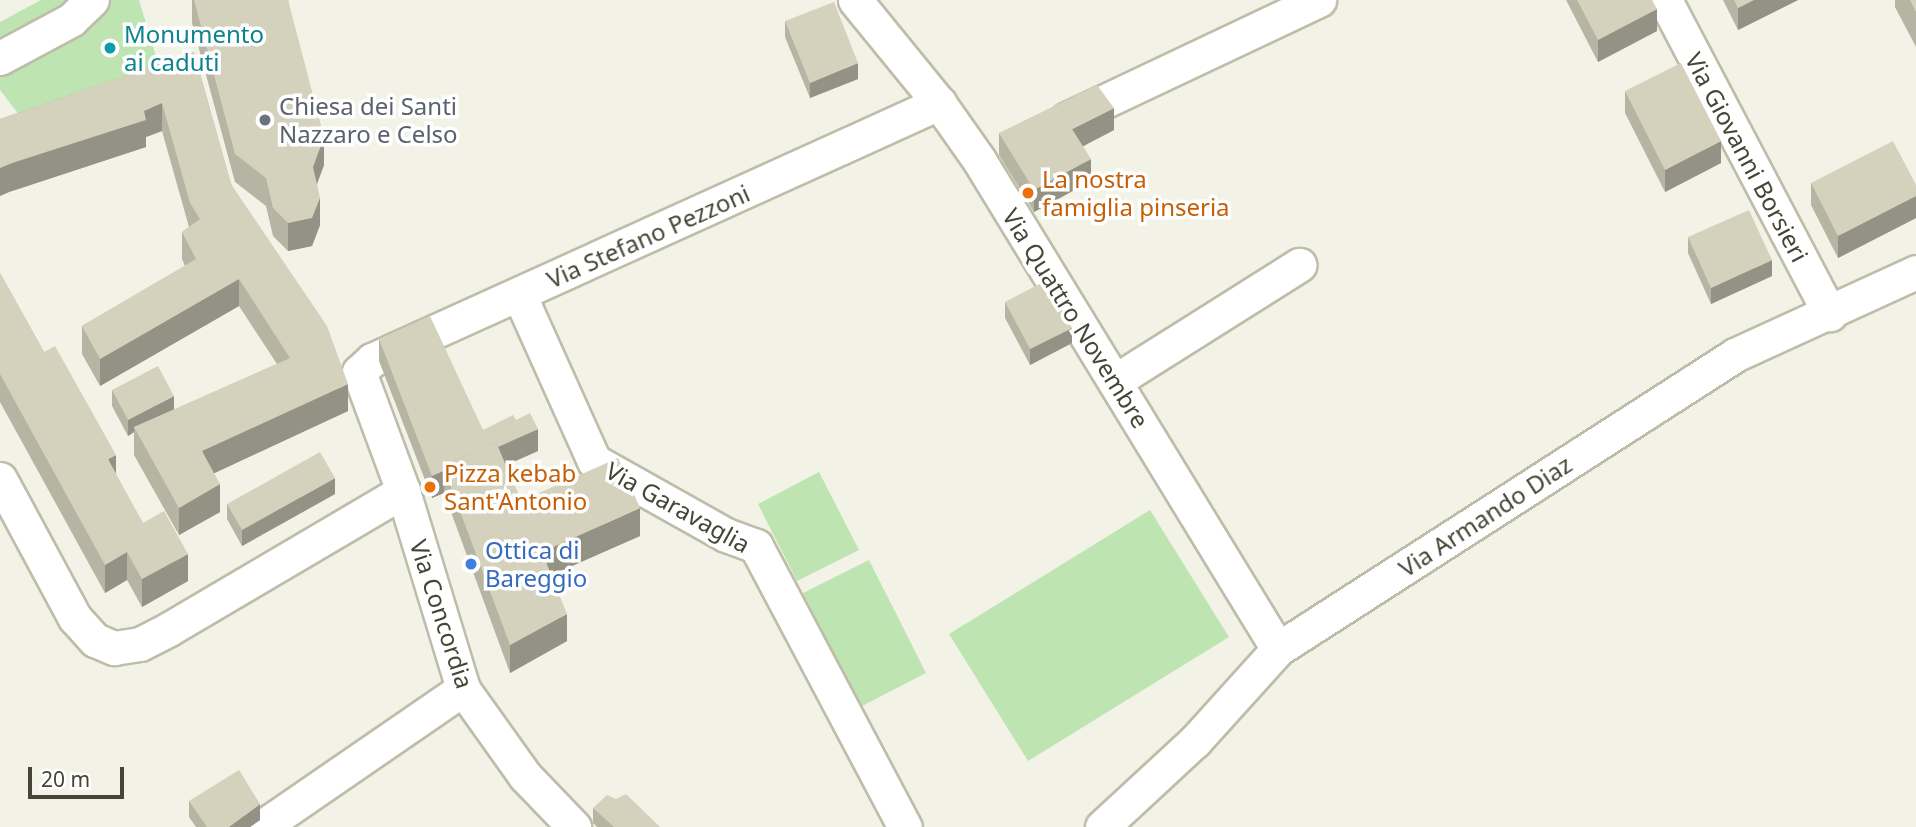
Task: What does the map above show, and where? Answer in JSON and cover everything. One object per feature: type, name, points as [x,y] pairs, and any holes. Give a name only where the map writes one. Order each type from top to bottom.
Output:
[{"type":"street","name":"Via Quattro Novembre","points":[[855,0],[939,103],[991,154],[1115,382],[1278,649]]},
{"type":"street","points":[[1041,131],[1319,0]]},
{"type":"street","name":"Via Giovanni Borsieri","points":[[1665,0],[1830,314]]},
{"type":"street","points":[[0,58],[105,5]]},
{"type":"street","name":"Via Stefano Pezzoni","points":[[348,364],[372,360],[939,103]]},
{"type":"street","points":[[1115,382],[1299,265]]},
{"type":"street","name":"Via Armando Diaz","points":[[1102,827],[1195,741],[1278,649],[1735,355],[1830,314],[1916,272]]},
{"type":"street","name":"Via Garavaglia","points":[[519,294],[594,461],[726,535],[756,546],[905,827]]},
{"type":"street","name":"Via Concordia","points":[[348,364],[403,491],[463,689],[526,776],[574,827]]},
{"type":"street","points":[[0,479],[75,618],[94,640],[114,648],[140,644],[169,629],[403,491]]},
{"type":"street","points":[[262,827],[463,689]]},
{"type":"green space","points":[[41,0],[139,0],[161,73],[26,124],[0,90],[0,22]]},
{"type":"green space","points":[[819,472],[859,550],[797,581],[758,504]]},
{"type":"green space","points":[[1150,510],[1229,637],[1028,761],[949,634]]},
{"type":"green space","points":[[869,560],[926,673],[860,707],[803,593]]},
{"type":"building","name":"Chiesa dei Santi Nazzaro e Celso","points":[[194,0],[288,0],[324,137],[313,167],[320,198],[312,218],[288,223],[273,208],[266,178],[235,154]]},
{"type":"building","points":[[1577,0],[1652,0],[1657,9],[1598,40]]},
{"type":"building","points":[[1734,0],[1754,0],[1738,8]]},
{"type":"building","points":[[1910,0],[1916,0],[1916,12]]},
{"type":"building","points":[[834,2],[858,63],[810,83],[785,21]]},
{"type":"building","points":[[194,52],[231,184],[327,326],[348,384],[202,451],[220,484],[179,508],[134,427],[290,358],[239,279],[100,359],[82,326],[196,259],[182,232],[200,219],[190,203],[162,103],[144,111],[146,120],[0,168],[0,119]]},
{"type":"building","points":[[1681,63],[1721,141],[1665,170],[1625,91]]},
{"type":"building","points":[[1097,85],[1114,108],[1072,129],[1091,159],[1034,190],[999,133]]},
{"type":"building","points":[[1893,141],[1916,185],[1916,196],[1838,236],[1811,183]]},
{"type":"building","points":[[1749,210],[1772,260],[1711,288],[1688,237]]},
{"type":"building","points":[[0,273],[44,352],[55,346],[116,455],[108,459],[143,523],[164,511],[188,554],[142,579],[127,552],[105,565],[0,374]]},
{"type":"building","points":[[1047,280],[1072,328],[1030,349],[1005,302]]},
{"type":"building","points":[[430,316],[483,430],[513,415],[516,420],[530,413],[538,429],[498,447],[496,442],[443,466],[443,471],[432,476],[379,339]]},
{"type":"building","points":[[158,366],[174,396],[128,420],[112,390]]},
{"type":"building","points":[[496,442],[521,501],[618,458],[640,508],[542,552],[567,614],[510,645],[443,466]]},
{"type":"building","points":[[320,452],[335,478],[242,530],[227,504]]},
{"type":"building","points":[[239,770],[260,804],[229,827],[207,827],[189,801]]},
{"type":"building","points":[[626,794],[660,827],[614,827],[593,808],[607,795],[616,799]]},
{"type":"place","name":"Monumento ai caduti","points":[[110,48]]},
{"type":"place","name":"Chiesa dei Santi Nazzaro e Celso","points":[[265,120]]},
{"type":"place","name":"La nostra famiglia pinseria","points":[[1028,193]]},
{"type":"place","name":"Pizza kebab Sant'Antonio","points":[[430,487]]},
{"type":"place","name":"Ottica di Bareggio","points":[[471,564]]}]
